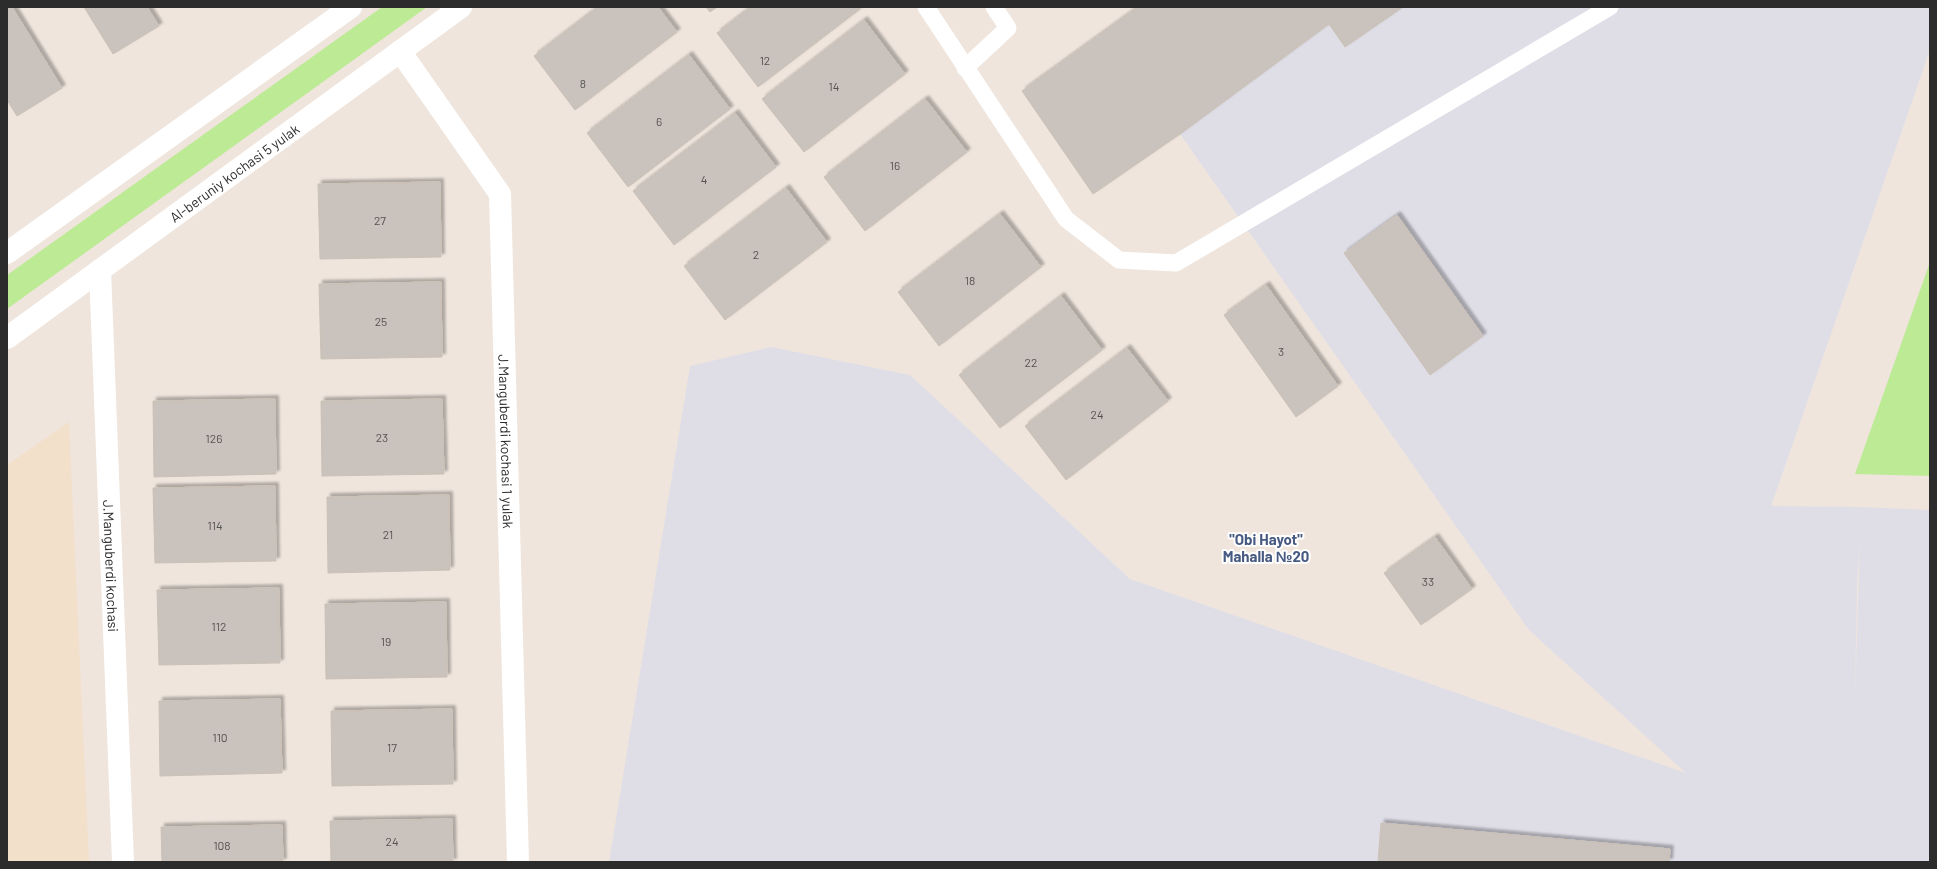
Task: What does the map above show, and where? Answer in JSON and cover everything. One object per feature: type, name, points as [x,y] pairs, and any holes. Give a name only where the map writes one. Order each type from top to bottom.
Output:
[{"type":"street","points":[[7,253],[351,7]]},
{"type":"street","name":"Al-beruniy kochasi 5 yulak","points":[[7,338],[461,7]]},
{"type":"street","name":"J.Manguberdi kochasi 1 yulak","points":[[400,51],[500,194],[518,862]]},
{"type":"street","name":"J.Manguberdi kochasi","points":[[100,270],[123,862]]},
{"type":"lane","points":[[926,7],[1066,219],[1119,260],[1176,263],[1610,7]]},
{"type":"lane","points":[[965,68],[1008,28],[994,7]]},
{"type":"shaded area","points":[[1317,7],[1930,7],[1930,50],[1771,506],[1861,507],[1930,510],[1930,862],[609,862],[690,366],[771,347],[910,375],[1130,579],[1686,773],[1529,630],[1180,134]],"holes":[[[1860,542],[1855,695],[1857,587]]]},
{"type":"shaded area","points":[[69,422],[89,862],[7,862],[7,465]]},
{"type":"green space","points":[[382,7],[427,7],[7,309],[7,275]]},
{"type":"green space","points":[[1930,262],[1930,476],[1855,474]]},
{"type":"building","points":[[7,7],[12,7],[62,88],[17,116],[7,100]]},
{"type":"building","points":[[84,7],[147,7],[159,26],[113,54]]},
{"type":"building","points":[[598,7],[658,7],[677,32],[575,110],[534,56]]},
{"type":"building","points":[[706,7],[717,7],[710,12]]},
{"type":"building","points":[[751,7],[859,7],[860,9],[758,87],[717,33]]},
{"type":"building","points":[[1138,7],[1317,7],[1329,24],[1180,134],[1093,194],[1022,91]]},
{"type":"building","points":[[1317,7],[1403,7],[1345,47]]},
{"type":"building","points":[[864,20],[905,74],[804,152],[762,99]]},
{"type":"building","points":[[689,55],[730,109],[628,187],[587,133]]},
{"type":"building","points":[[925,99],[967,152],[865,231],[824,177]]},
{"type":"building","points":[[735,113],[776,167],[674,245],[633,191]]},
{"type":"building","points":[[440,182],[441,257],[320,259],[318,184]]},
{"type":"building","points":[[786,188],[827,242],[725,320],[684,266]]},
{"type":"building","points":[[1000,214],[1041,267],[939,346],[898,292]]},
{"type":"building","points":[[1397,215],[1483,336],[1430,375],[1344,253]]},
{"type":"building","points":[[441,282],[442,357],[321,359],[319,284]]},
{"type":"building","points":[[1266,285],[1338,386],[1296,417],[1224,315]]},
{"type":"building","points":[[1061,296],[1102,350],[1000,428],[959,375]]},
{"type":"building","points":[[1127,348],[1168,401],[1066,480],[1025,426]]},
{"type":"building","points":[[275,399],[276,474],[154,477],[153,401]]},
{"type":"building","points":[[442,399],[444,474],[322,476],[321,401]]},
{"type":"building","points":[[275,486],[276,561],[155,563],[153,488]]},
{"type":"building","points":[[449,495],[450,570],[328,573],[327,497]]},
{"type":"building","points":[[1435,537],[1472,589],[1421,625],[1384,573]]},
{"type":"building","points":[[279,588],[280,663],[159,665],[157,590]]},
{"type":"building","points":[[446,602],[447,677],[326,679],[325,604]]},
{"type":"building","points":[[280,699],[282,773],[160,776],[159,701]]},
{"type":"building","points":[[452,709],[453,784],[332,786],[331,711]]},
{"type":"building","points":[[452,819],[453,862],[331,862],[330,821]]},
{"type":"building","points":[[1381,823],[1670,849],[1669,862],[1378,862]]},
{"type":"building","points":[[282,825],[283,862],[162,862],[161,827]]},
{"type":"district","name":"\"Obi Hayot\" Mahalla №20","points":[[1266,548]]}]
